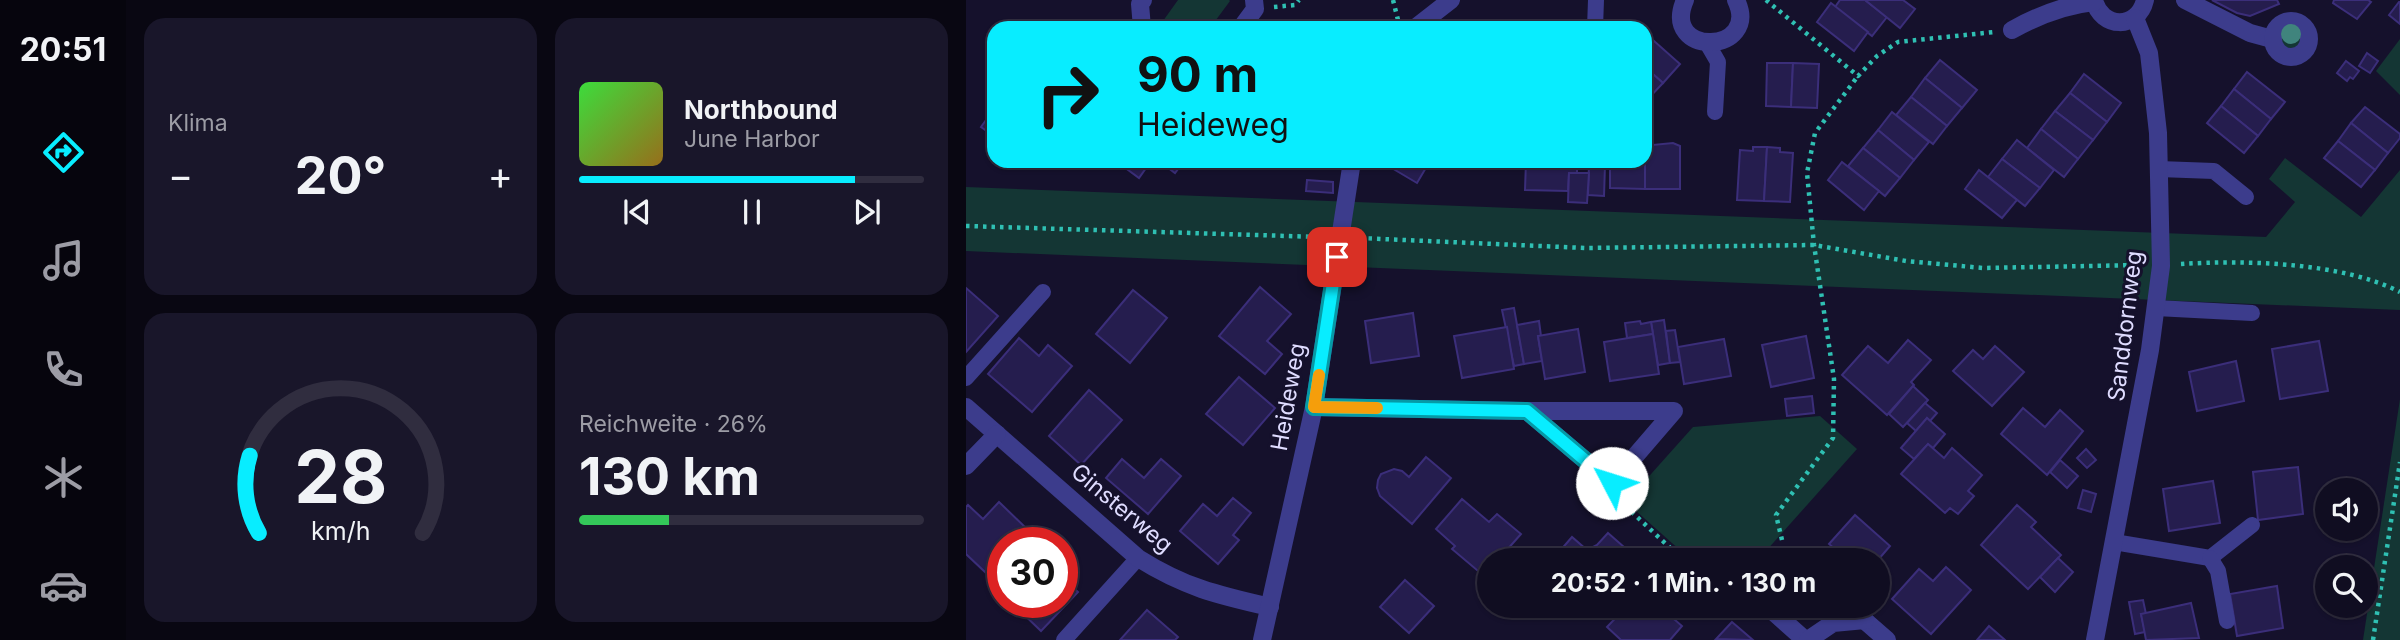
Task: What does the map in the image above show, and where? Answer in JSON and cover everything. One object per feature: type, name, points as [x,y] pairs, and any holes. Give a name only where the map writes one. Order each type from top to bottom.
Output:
[{"type":"street","points":[[1141,21],[1140,4],[1143,0]]},
{"type":"street","points":[[1246,21],[1255,9],[1254,0]]},
{"type":"street","points":[[1424,21],[1451,0]]},
{"type":"street","points":[[1684,0],[1681,10],[1684,28],[1690,36],[1707,44],[1725,40],[1738,26],[1740,16],[1736,0]]},
{"type":"street","points":[[2012,30],[2075,4],[2094,1],[2103,17],[2118,23],[2135,18],[2141,12],[2145,0]]},
{"type":"street","points":[[2185,0],[2250,33],[2272,39]]},
{"type":"street","name":"Sanddornweg","points":[[2095,640],[2150,350],[2161,265],[2158,133],[2149,53],[2135,18]]},
{"type":"street","name":"Heideweg","points":[[1262,640],[1314,407],[1351,168]]},
{"type":"street","name":"Ginsterweg","points":[[966,407],[1138,558],[1168,577],[1208,593],[1270,607]]},
{"type":"street","points":[[1314,407],[1674,411],[1612,483],[1527,411]]},
{"type":"street","points":[[966,467],[997,434]]},
{"type":"street","points":[[1781,618],[1807,640],[1833,623],[1865,620]]},
{"type":"street","points":[[1863,618],[1886,640]]},
{"type":"lane","points":[[1595,21],[1596,0]]},
{"type":"lane","points":[[1707,44],[1717,62],[1715,112]]},
{"type":"lane","points":[[2159,169],[2214,171],[2246,197]]},
{"type":"lane","points":[[966,378],[1043,292]]},
{"type":"lane","points":[[2156,308],[2252,313]]},
{"type":"lane","points":[[2114,542],[2210,558],[2252,525]]},
{"type":"lane","points":[[1064,640],[1138,558]]},
{"type":"lane","points":[[2210,558],[2218,571],[2227,621]]},
{"type":"path","points":[[1766,0],[1857,76]]},
{"type":"path","points":[[1786,548],[1776,515],[1833,438],[1833,379],[1807,173],[1815,133],[1857,76],[1877,56],[1898,42],[2012,30]]},
{"type":"path","points":[[966,226],[1340,237],[1586,248],[1814,245],[1906,261],[1983,268],[2232,261],[2359,276],[2400,292]]},
{"type":"path","points":[[2373,640],[2400,462]]},
{"type":"path","points":[[1612,483],[1620,503],[1670,548]]},
{"type":"green space","points":[[1178,0],[1230,1],[1215,21],[1163,21]]},
{"type":"green space","points":[[2291,21],[2304,26],[2309,39],[2304,52],[2291,57],[2278,52],[2273,39],[2278,26]]},
{"type":"green space","points":[[2400,39],[2400,95],[2376,71]]},
{"type":"green space","points":[[2285,158],[2361,217],[2400,170],[2400,310],[966,251],[966,187],[2266,237],[2295,202],[2269,179]]},
{"type":"green space","points":[[2400,399],[2400,640],[2363,640],[2366,618],[2378,618],[2376,555]]},
{"type":"green space","points":[[1820,416],[1857,449],[1769,548],[1678,548],[1626,502],[1693,427]]},
{"type":"building","points":[[1840,0],[1865,0],[1887,17],[1872,36],[1835,7]]},
{"type":"building","points":[[1865,0],[1903,0],[1915,9],[1900,28]]},
{"type":"building","points":[[2212,0],[2277,0],[2279,4],[2250,16],[2237,13]]},
{"type":"building","points":[[2334,0],[2371,2],[2357,19],[2333,3]]},
{"type":"building","points":[[2400,2],[2400,24],[2389,15]]},
{"type":"building","points":[[1831,3],[1868,32],[1854,51],[1817,22]]},
{"type":"building","points":[[1652,39],[1680,64],[1663,83],[1652,73]]},
{"type":"building","points":[[2367,53],[2378,61],[2370,73],[2359,66]]},
{"type":"building","points":[[1940,60],[1977,90],[1962,108],[1925,78]]},
{"type":"building","points":[[2346,61],[2359,71],[2353,79],[2350,77],[2347,81],[2337,73]]},
{"type":"building","points":[[1767,63],[1793,63],[1791,107],[1766,106]]},
{"type":"building","points":[[1793,63],[1819,64],[1817,108],[1791,107]]},
{"type":"building","points":[[2247,72],[2285,102],[2271,119],[2234,89]]},
{"type":"building","points":[[1652,73],[1663,83],[1652,95]]},
{"type":"building","points":[[2084,74],[2121,103],[2107,122],[2070,93]]},
{"type":"building","points":[[1925,78],[1962,108],[1947,126],[1911,97]]},
{"type":"building","points":[[2234,89],[2271,119],[2258,136],[2221,106]]},
{"type":"building","points":[[2070,93],[2107,122],[2093,140],[2055,111]]},
{"type":"building","points":[[1911,97],[1947,126],[1933,144],[1896,115]]},
{"type":"building","points":[[2221,106],[2258,136],[2244,153],[2207,123]]},
{"type":"building","points":[[2365,107],[2400,134],[2400,138],[2388,153],[2351,123]]},
{"type":"building","points":[[2055,111],[2093,140],[2078,159],[2041,129]]},
{"type":"building","points":[[1892,112],[1929,142],[1914,160],[1878,130]]},
{"type":"building","points":[[987,119],[987,131],[981,127]]},
{"type":"building","points":[[2351,123],[2388,153],[2375,170],[2338,141]]},
{"type":"building","points":[[2041,129],[2078,159],[2064,177],[2027,148]]},
{"type":"building","points":[[1878,130],[1914,160],[1900,178],[1863,148]]},
{"type":"building","points":[[2017,140],[2054,170],[2040,188],[2002,159]]},
{"type":"building","points":[[2338,141],[2375,170],[2361,187],[2324,158]]},
{"type":"building","points":[[1652,142],[1653,145],[1673,143],[1680,146],[1680,189],[1645,189],[1645,168],[1652,168]]},
{"type":"building","points":[[1753,147],[1767,147],[1764,201],[1737,200],[1740,150],[1753,151]]},
{"type":"building","points":[[1767,147],[1793,153],[1790,202],[1764,201]]},
{"type":"building","points":[[1863,148],[1900,178],[1885,196],[1848,166]]},
{"type":"building","points":[[2002,159],[2040,188],[2025,206],[1988,177]]},
{"type":"building","points":[[1842,162],[1879,191],[1864,210],[1828,180]]},
{"type":"building","points":[[1125,168],[1146,168],[1139,178]]},
{"type":"building","points":[[1392,168],[1426,168],[1417,183]]},
{"type":"building","points":[[1526,168],[1577,168],[1577,173],[1569,173],[1568,191],[1525,190]]},
{"type":"building","points":[[1589,168],[1605,168],[1604,196],[1588,195]]},
{"type":"building","points":[[1610,168],[1645,168],[1645,189],[1610,188]]},
{"type":"building","points":[[1979,170],[2017,200],[2002,218],[1965,189]]},
{"type":"building","points":[[1569,173],[1589,173],[1587,203],[1568,202]]},
{"type":"building","points":[[1307,180],[1333,182],[1333,193],[1306,191]]},
{"type":"building","points":[[1260,287],[1291,314],[1267,341],[1282,354],[1265,374],[1219,336]]},
{"type":"building","points":[[966,288],[998,316],[966,352]]},
{"type":"building","points":[[1133,290],[1167,318],[1130,363],[1096,334]]},
{"type":"building","points":[[1514,308],[1524,364],[1514,366],[1502,310]]},
{"type":"building","points":[[1413,313],[1419,356],[1371,363],[1365,321]]},
{"type":"building","points":[[1664,320],[1670,363],[1658,365],[1651,322]]},
{"type":"building","points":[[1539,321],[1541,336],[1538,336],[1542,361],[1524,364],[1517,325]]},
{"type":"building","points":[[1640,321],[1641,324],[1651,322],[1653,334],[1627,338],[1625,323]]},
{"type":"building","points":[[1507,327],[1514,369],[1462,378],[1454,336]]},
{"type":"building","points":[[1578,329],[1585,372],[1545,379],[1538,336]]},
{"type":"building","points":[[1675,330],[1680,362],[1670,363],[1666,331]]},
{"type":"building","points":[[1653,334],[1659,374],[1610,381],[1604,342]]},
{"type":"building","points":[[1806,336],[1814,378],[1771,387],[1762,345]]},
{"type":"building","points":[[1019,338],[1039,356],[1048,345],[1072,366],[1032,412],[988,374]]},
{"type":"building","points":[[1724,339],[1731,376],[1684,384],[1678,347]]},
{"type":"building","points":[[1908,340],[1931,360],[1911,382],[1914,385],[1887,415],[1842,375],[1868,346],[1888,363]]},
{"type":"building","points":[[2319,341],[2328,391],[2280,399],[2272,349]]},
{"type":"building","points":[[1995,346],[2024,372],[1992,406],[1953,371],[1973,350],[1983,359]]},
{"type":"building","points":[[2236,361],[2244,401],[2197,411],[2189,372]]},
{"type":"building","points":[[1239,377],[1275,408],[1243,445],[1206,414]]},
{"type":"building","points":[[1913,386],[1928,400],[1903,427],[1889,414]]},
{"type":"building","points":[[1089,390],[1122,420],[1081,465],[1049,436]]},
{"type":"building","points":[[1812,396],[1814,413],[1787,416],[1785,399]]},
{"type":"building","points":[[1925,403],[1937,413],[1930,421],[1927,418],[1916,431],[1907,423]]},
{"type":"building","points":[[2023,408],[2045,427],[2060,410],[2083,431],[2047,475],[2001,434]]},
{"type":"building","points":[[1927,418],[1945,434],[1933,448],[1928,444],[1914,459],[1901,448]]},
{"type":"building","points":[[1928,444],[1944,458],[1952,448],[1982,475],[1968,491],[1974,496],[1958,514],[1950,508],[1945,513],[1901,474]]},
{"type":"building","points":[[2086,449],[2096,460],[2087,468],[2077,458]]},
{"type":"building","points":[[1426,457],[1451,478],[1412,524],[1380,496],[1378,480],[1381,474],[1394,469],[1409,477]]},
{"type":"building","points":[[1122,459],[1144,478],[1161,459],[1181,476],[1148,514],[1106,478]]},
{"type":"building","points":[[2060,460],[2078,476],[2067,488],[2050,472]]},
{"type":"building","points":[[2298,467],[2303,514],[2258,520],[2253,472]]},
{"type":"building","points":[[2213,481],[2220,523],[2169,531],[2163,489]]},
{"type":"building","points":[[2083,490],[2096,494],[2091,512],[2078,508]]},
{"type":"building","points":[[1233,498],[1251,513],[1233,535],[1239,540],[1218,564],[1180,531],[1203,504],[1217,516]]},
{"type":"building","points":[[1462,499],[1489,522],[1497,514],[1521,534],[1509,548],[1477,548],[1477,570],[1452,549],[1455,546],[1436,529]]},
{"type":"building","points":[[999,502],[1025,527],[987,527],[985,572],[966,554],[966,507],[968,505],[983,519]]},
{"type":"building","points":[[2017,505],[2036,522],[2031,527],[2061,555],[2028,589],[1981,545]]},
{"type":"building","points":[[1855,515],[1890,546],[1834,548],[1829,544]]},
{"type":"building","points":[[1608,533],[1625,548],[1591,548]]},
{"type":"building","points":[[1572,537],[1585,548],[1562,548]]},
{"type":"building","points":[[2058,558],[2073,572],[2055,592],[2040,577]]},
{"type":"building","points":[[1946,567],[1971,590],[1931,634],[1892,599],[1919,569],[1933,581]]},
{"type":"building","points":[[1405,580],[1434,606],[1409,633],[1380,607]]},
{"type":"building","points":[[2277,586],[2283,628],[2237,636],[2230,594]]},
{"type":"building","points":[[2143,600],[2146,614],[2141,614],[2145,632],[2135,634],[2129,602]]},
{"type":"building","points":[[2191,603],[2199,638],[2146,640],[2141,614]]},
{"type":"building","points":[[1147,610],[1178,637],[1175,640],[1120,640]]},
{"type":"building","points":[[1028,618],[1053,618],[1041,631]]},
{"type":"building","points":[[1616,618],[1673,618],[1682,626],[1670,640],[1621,640],[1607,627]]},
{"type":"building","points":[[1732,622],[1753,640],[1716,639]]},
{"type":"building","points":[[1989,626],[2005,640],[1977,640]]},
{"type":"slow traffic","points":[[1319,375],[1314,407],[1377,408]]},
{"type":"route","points":[[1337,257],[1314,407],[1527,411],[1612,483]]}]
